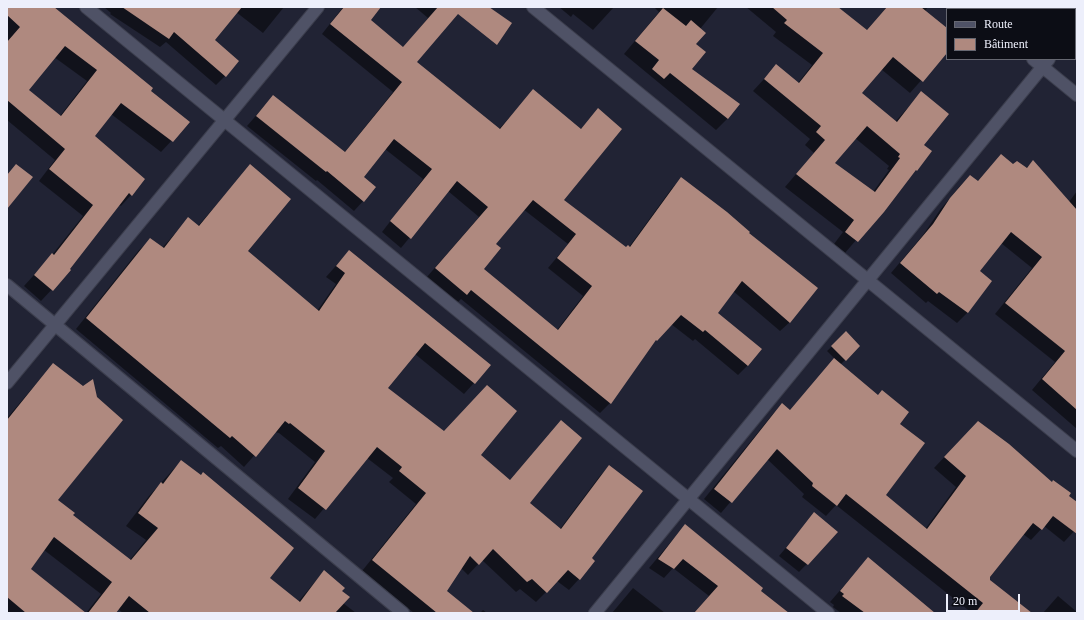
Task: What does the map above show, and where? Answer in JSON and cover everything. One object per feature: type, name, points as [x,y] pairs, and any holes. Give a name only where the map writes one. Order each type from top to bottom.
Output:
[{"type":"street","points":[[86,7],[224,122],[828,613]]},
{"type":"street","points":[[7,383],[318,7]]},
{"type":"street","points":[[533,7],[1077,451]]},
{"type":"street","points":[[595,613],[868,280],[1042,62],[1077,95]]},
{"type":"street","points":[[7,285],[56,324],[403,613]]},
{"type":"building","points":[[7,7],[54,7],[153,88],[151,91],[190,122],[173,142],[121,103],[95,136],[145,179],[132,196],[129,193],[70,269],[71,270],[53,291],[34,275],[52,253],[54,255],[93,205],[49,169],[65,149],[7,100],[7,42],[20,27],[7,15]],"holes":[[[65,46],[97,70],[61,116],[29,90]]]},
{"type":"building","points":[[122,7],[242,7],[215,40],[239,61],[226,77],[174,32],[169,39]]},
{"type":"building","points":[[344,7],[381,7],[371,20],[403,47],[438,7],[489,7],[512,23],[497,45],[458,14],[417,62],[500,129],[533,89],[581,129],[598,108],[622,129],[564,200],[626,247],[628,245],[630,247],[681,177],[727,212],[750,232],[749,233],[818,288],[790,323],[742,281],[718,313],[762,349],[748,366],[705,330],[703,332],[681,315],[657,341],[656,340],[611,404],[471,290],[467,295],[435,268],[488,207],[457,181],[411,239],[390,221],[432,169],[394,139],[364,177],[376,187],[364,202],[327,171],[326,172],[256,116],[273,95],[345,152],[402,82],[330,24]],"holes":[[[533,200],[576,234],[557,258],[592,286],[558,330],[484,269],[501,248],[496,244]]]},
{"type":"building","points":[[772,7],[838,7],[867,30],[887,7],[921,7],[946,27],[946,54],[923,82],[893,57],[862,93],[897,122],[921,91],[949,114],[924,145],[932,151],[884,212],[858,242],[845,232],[854,220],[796,174],[825,140],[816,132],[821,126],[764,79],[776,64],[799,83],[823,53],[784,23],[787,20]],"holes":[[[867,126],[900,154],[898,157],[900,158],[875,192],[835,163]]]},
{"type":"building","points":[[663,8],[686,26],[691,20],[706,33],[696,44],[706,52],[692,69],[740,104],[728,119],[670,73],[664,79],[652,69],[659,60],[635,41]]},
{"type":"building","points":[[1001,154],[1013,164],[1017,161],[1027,168],[1033,160],[1077,210],[1077,410],[1042,379],[1065,351],[1005,303],[1042,257],[1011,232],[980,271],[992,281],[968,313],[939,292],[937,294],[900,263],[933,224],[950,198],[970,175],[978,181]]},
{"type":"building","points":[[16,164],[33,177],[7,209],[7,175]]},
{"type":"building","points":[[250,164],[291,199],[248,251],[319,311],[345,273],[336,266],[349,250],[491,365],[475,384],[425,343],[388,388],[444,431],[487,385],[517,411],[481,455],[510,480],[561,420],[582,438],[530,503],[561,529],[609,465],[643,491],[592,558],[595,561],[580,580],[568,570],[547,593],[532,579],[527,582],[493,549],[479,565],[470,556],[447,591],[474,613],[437,613],[372,560],[426,493],[399,471],[402,467],[377,447],[326,510],[298,488],[325,451],[290,423],[289,424],[285,421],[256,457],[232,436],[230,438],[86,318],[150,238],[164,248],[188,217],[199,226]]},
{"type":"building","points":[[846,331],[860,346],[846,361],[831,346]]},
{"type":"building","points":[[834,358],[878,395],[882,390],[909,412],[900,424],[925,443],[886,495],[927,529],[966,476],[944,457],[978,421],[1009,444],[1052,482],[1053,480],[1071,493],[1069,496],[1077,502],[1077,534],[1053,516],[1042,530],[1033,523],[990,577],[990,580],[1032,613],[975,613],[983,603],[846,494],[837,506],[812,486],[813,483],[777,449],[732,503],[714,489],[782,403],[790,410]]},
{"type":"building","points":[[53,363],[83,386],[93,379],[97,397],[123,420],[58,500],[75,513],[73,515],[131,560],[158,528],[138,513],[161,482],[163,484],[181,460],[201,475],[203,472],[294,548],[270,578],[300,602],[324,570],[345,588],[342,591],[350,597],[335,613],[150,613],[129,596],[116,613],[88,613],[112,582],[54,537],[31,569],[86,613],[26,613],[7,597],[7,420]]},
{"type":"building","points":[[814,512],[838,532],[808,565],[786,548]]},
{"type":"building","points":[[685,524],[763,588],[761,591],[789,613],[694,613],[718,586],[683,559],[674,569],[658,559]]},
{"type":"building","points":[[868,557],[935,613],[865,613],[842,596],[844,594],[840,591]]}]
